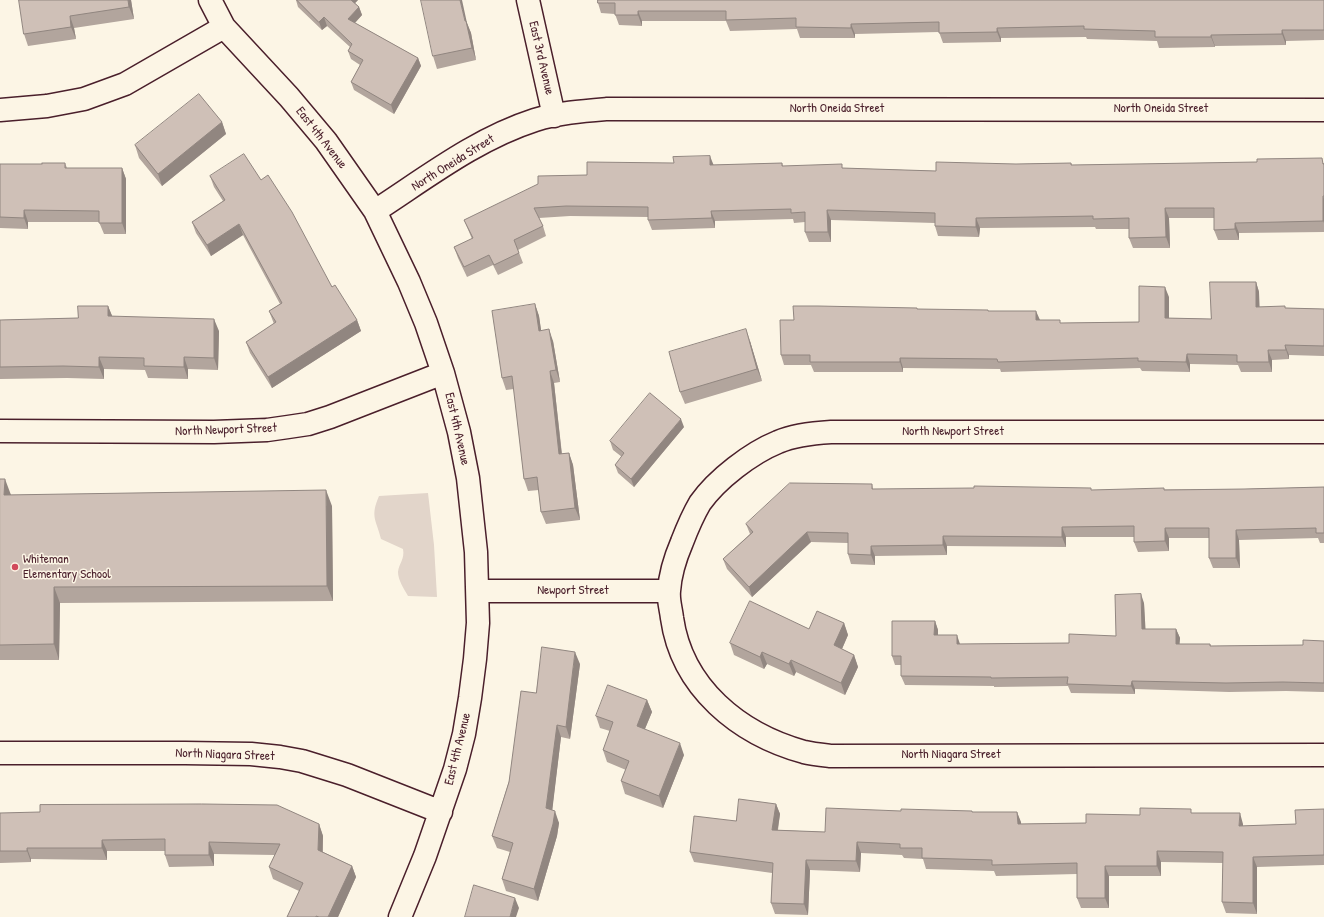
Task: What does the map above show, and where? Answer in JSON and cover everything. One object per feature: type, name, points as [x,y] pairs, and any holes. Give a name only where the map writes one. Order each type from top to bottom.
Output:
[{"type":"street","name":"East 4th Avenue","points":[[210,0],[224,27],[289,97],[326,141],[376,211],[423,316],[443,373],[459,432],[468,478],[476,552],[478,591],[478,623],[470,698],[464,734],[455,769],[441,812],[400,917]]},
{"type":"street","name":"East 3rd Avenue","points":[[528,0],[554,116]]},
{"type":"street","points":[[0,110],[47,106],[84,99],[125,84],[224,27]]},
{"type":"street","name":"North Oneida Street","points":[[376,211],[470,150],[495,136],[535,120],[580,111],[607,109],[1324,110]]},
{"type":"street","name":"North Newport Street","points":[[0,431],[214,432],[267,430],[288,427],[330,417],[443,373]]},
{"type":"street","name":"North Newport Street","points":[[669,591],[676,557],[688,527],[700,504],[716,485],[736,467],[778,442],[795,437],[814,433],[831,432],[1324,432]]},
{"type":"street","name":"Newport Street","points":[[478,591],[669,591]]},
{"type":"street","name":"North Niagara Street","points":[[669,591],[674,627],[679,645],[700,686],[717,705],[736,722],[780,745],[805,753],[831,756],[1324,755]]},
{"type":"street","name":"North Niagara Street","points":[[0,753],[185,753],[251,754],[280,757],[302,761],[322,767],[441,812]]},
{"type":"shaded area","points":[[428,493],[434,545],[437,597],[408,596],[398,575],[403,556],[403,549],[381,539],[374,514],[376,503],[379,496]]},
{"type":"building","points":[[19,0],[128,0],[129,7],[70,16],[71,27],[24,34]]},
{"type":"building","points":[[297,0],[351,0],[359,7],[348,19],[418,58],[391,105],[351,82],[363,60],[348,51],[352,44],[324,17],[319,22]]},
{"type":"building","points":[[421,0],[460,0],[472,48],[433,56]]},
{"type":"building","points":[[598,0],[1324,0],[1324,30],[1282,30],[1282,34],[1211,35],[1211,37],[1155,37],[1155,31],[1084,29],[1084,26],[997,28],[997,32],[939,33],[939,22],[851,24],[851,28],[796,27],[796,18],[726,20],[726,11],[638,11],[638,15],[615,15],[615,3],[598,3]]},
{"type":"building","points":[[199,94],[222,122],[158,174],[135,145]]},
{"type":"building","points":[[244,154],[261,180],[268,175],[292,212],[332,287],[335,285],[357,320],[268,377],[246,342],[276,322],[269,311],[282,303],[239,224],[207,245],[192,222],[225,200],[210,176]]},
{"type":"building","points":[[710,156],[710,165],[782,163],[782,166],[842,164],[842,168],[936,171],[936,162],[1016,164],[1071,163],[1071,165],[1257,162],[1257,159],[1322,158],[1324,164],[1323,221],[1235,223],[1235,229],[1214,230],[1214,208],[1165,208],[1166,237],[1129,238],[1129,218],[1093,219],[1093,216],[976,218],[976,227],[935,226],[935,213],[827,210],[828,232],[805,232],[805,212],[791,213],[791,209],[711,211],[712,218],[648,220],[648,207],[566,206],[534,208],[543,226],[514,240],[519,253],[494,265],[489,255],[464,267],[454,247],[473,238],[464,220],[538,184],[538,176],[587,175],[587,162],[674,163],[673,157]]},
{"type":"building","points":[[65,163],[65,168],[122,168],[122,223],[99,223],[99,211],[24,210],[24,218],[0,217],[0,164]]},
{"type":"building","points":[[1210,282],[1256,282],[1256,307],[1285,306],[1285,308],[1324,309],[1324,346],[1285,345],[1286,350],[1268,350],[1269,362],[1237,362],[1237,355],[1187,354],[1186,362],[1138,361],[1138,358],[998,362],[997,359],[900,358],[900,362],[810,362],[810,355],[781,355],[780,320],[794,320],[793,306],[1036,311],[1036,320],[1060,320],[1060,323],[1139,322],[1139,286],[1165,287],[1165,318],[1211,319]]},
{"type":"building","points":[[535,304],[539,331],[549,329],[556,370],[550,371],[559,454],[569,453],[575,508],[541,512],[537,477],[524,479],[512,376],[502,378],[492,311]]},
{"type":"building","points":[[78,306],[108,306],[108,316],[214,319],[214,358],[184,357],[184,367],[144,366],[144,358],[99,357],[99,367],[0,367],[0,320],[78,318]]},
{"type":"building","points":[[746,329],[757,369],[680,392],[669,352]]},
{"type":"building","points":[[650,393],[681,419],[631,479],[615,465],[624,453],[610,441]]},
{"type":"building","points":[[0,479],[5,479],[4,495],[326,490],[327,586],[54,587],[54,644],[0,645]]},
{"type":"building","points":[[790,483],[872,484],[872,489],[974,488],[974,486],[1091,488],[1091,490],[1324,487],[1324,533],[1316,533],[1316,528],[1236,530],[1236,558],[1209,558],[1209,528],[1165,528],[1165,541],[1134,542],[1134,526],[1062,527],[1062,537],[943,536],[943,545],[871,546],[871,555],[848,554],[848,533],[807,532],[749,587],[723,559],[753,532],[746,524]]},
{"type":"building","points":[[1141,594],[1142,629],[1176,629],[1176,644],[1210,644],[1210,646],[1303,645],[1303,640],[1324,641],[1324,683],[1132,681],[1131,686],[1067,684],[1068,677],[991,678],[901,676],[901,656],[892,656],[892,621],[935,621],[934,635],[957,635],[957,644],[1069,643],[1069,634],[1116,636],[1115,595]]},
{"type":"building","points":[[750,601],[809,629],[817,611],[844,623],[834,645],[854,655],[841,683],[791,660],[789,664],[762,652],[760,657],[730,643]]},
{"type":"building","points":[[542,647],[575,652],[566,727],[557,725],[546,808],[555,811],[553,824],[534,889],[502,879],[513,843],[492,836],[509,782],[521,691],[536,693]]},
{"type":"building","points":[[608,685],[647,700],[637,726],[680,743],[659,796],[621,781],[629,761],[603,750],[613,722],[596,716]]},
{"type":"building","points":[[739,799],[776,804],[772,830],[825,832],[826,808],[901,811],[901,809],[1017,812],[1018,824],[1086,823],[1086,814],[1140,815],[1140,808],[1191,809],[1191,813],[1240,813],[1239,826],[1296,824],[1295,810],[1324,809],[1324,855],[1253,857],[1253,903],[1222,902],[1223,852],[1157,851],[1157,866],[1105,866],[1105,898],[1077,898],[1077,863],[992,865],[992,860],[922,858],[922,848],[900,848],[900,844],[857,842],[856,861],[806,860],[804,904],[771,903],[773,863],[690,852],[694,816],[736,821]]},
{"type":"building","points":[[40,805],[277,805],[319,824],[318,850],[352,866],[328,917],[287,917],[303,883],[269,867],[280,844],[209,842],[209,855],[165,855],[165,839],[102,840],[102,848],[27,848],[27,851],[0,851],[0,813],[40,812]]},
{"type":"building","points":[[474,885],[515,898],[510,917],[465,917]]},
{"type":"place","name":"Whiteman Elementary School","points":[[15,567]]}]
